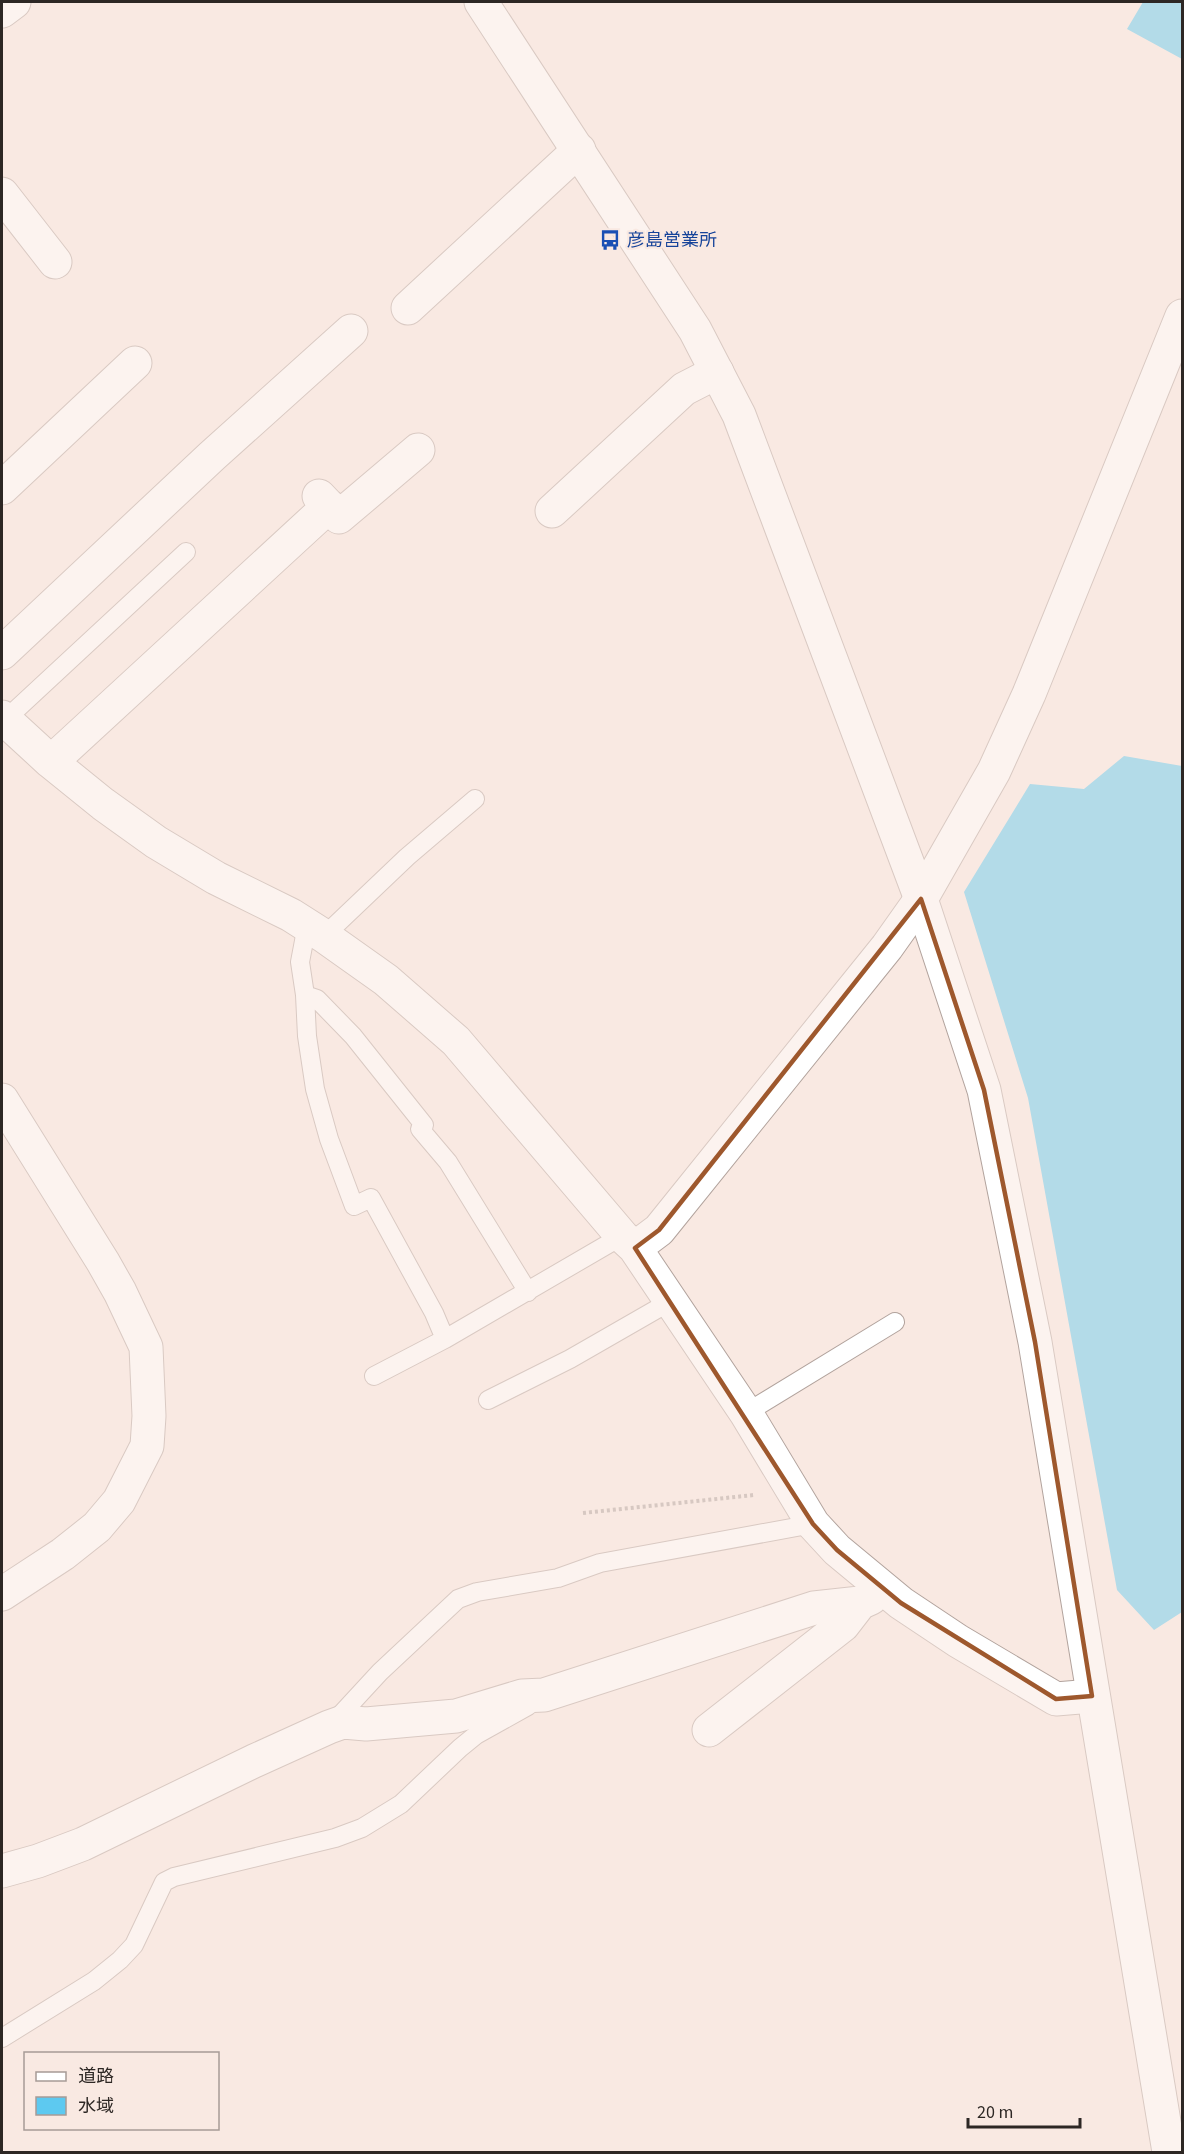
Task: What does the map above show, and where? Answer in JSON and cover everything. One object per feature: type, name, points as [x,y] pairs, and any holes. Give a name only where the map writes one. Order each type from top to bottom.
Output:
[{"type":"street","points":[[2,11],[14,2]]},
{"type":"street","points":[[481,2],[695,330],[739,415],[921,899],[984,1090],[1035,1342],[1169,2152]]},
{"type":"street","points":[[408,308],[579,150]]},
{"type":"street","points":[[2,194],[55,262]]},
{"type":"street","points":[[629,1242],[659,1230],[887,947],[921,899],[994,771],[1029,694],[1182,316]]},
{"type":"street","points":[[2,653],[212,456],[351,331]]},
{"type":"street","points":[[2,488],[135,363]]},
{"type":"street","points":[[552,511],[684,389],[717,372]]},
{"type":"street","points":[[51,762],[324,501],[339,517],[418,450]]},
{"type":"street","points":[[3,718],[51,762],[103,804],[156,842],[216,878],[291,915],[316,931],[386,980],[456,1041],[629,1242],[746,1413],[813,1524],[837,1550],[873,1597],[958,1641],[1056,1699],[1092,1696]]},
{"type":"street","points":[[2,1100],[104,1262],[129,1310],[146,1347],[149,1416],[147,1446],[119,1501],[97,1527],[63,1554],[2,1594]]},
{"type":"street","points":[[2,1871],[84,1844],[328,1727],[344,1722],[366,1724],[456,1716],[522,1696],[544,1695],[814,1608],[873,1597]]},
{"type":"street","points":[[709,1730],[843,1625],[873,1597]]},
{"type":"lane","points":[[3,718],[186,552]]},
{"type":"lane","points":[[445,1339],[434,1313],[370,1198],[354,1206],[329,1139],[315,1089],[300,962],[316,931],[475,799]]},
{"type":"lane","points":[[305,995],[317,999],[353,1036],[424,1125],[420,1129],[448,1162],[528,1292]]},
{"type":"lane","points":[[374,1376],[528,1292],[629,1242]]},
{"type":"lane","points":[[488,1400],[570,1359],[670,1301]]},
{"type":"lane","points":[[746,1413],[895,1322]]},
{"type":"lane","points":[[328,1727],[380,1672],[458,1599],[477,1592],[558,1578],[600,1563],[813,1524]]},
{"type":"lane","points":[[2,2038],[94,1982],[120,1960],[134,1945],[164,1882],[174,1877],[336,1838],[362,1828],[401,1804],[476,1735],[544,1695]]},
{"type":"path","points":[[583,1513],[793,1490]]},
{"type":"highlighted area","points":[[921,899],[984,1090],[1035,1342],[1092,1696],[1056,1699],[901,1603],[837,1550],[813,1524],[635,1248],[659,1230]]},
{"type":"water","points":[[1143,2],[1182,2],[1182,59],[1127,29]]},
{"type":"water","points":[[1124,756],[1182,766],[1182,1612],[1154,1630],[1117,1590],[1028,1098],[964,892],[1030,784],[1084,789]]},
{"type":"place","name":"彦島営業所","points":[[610,240]]}]
